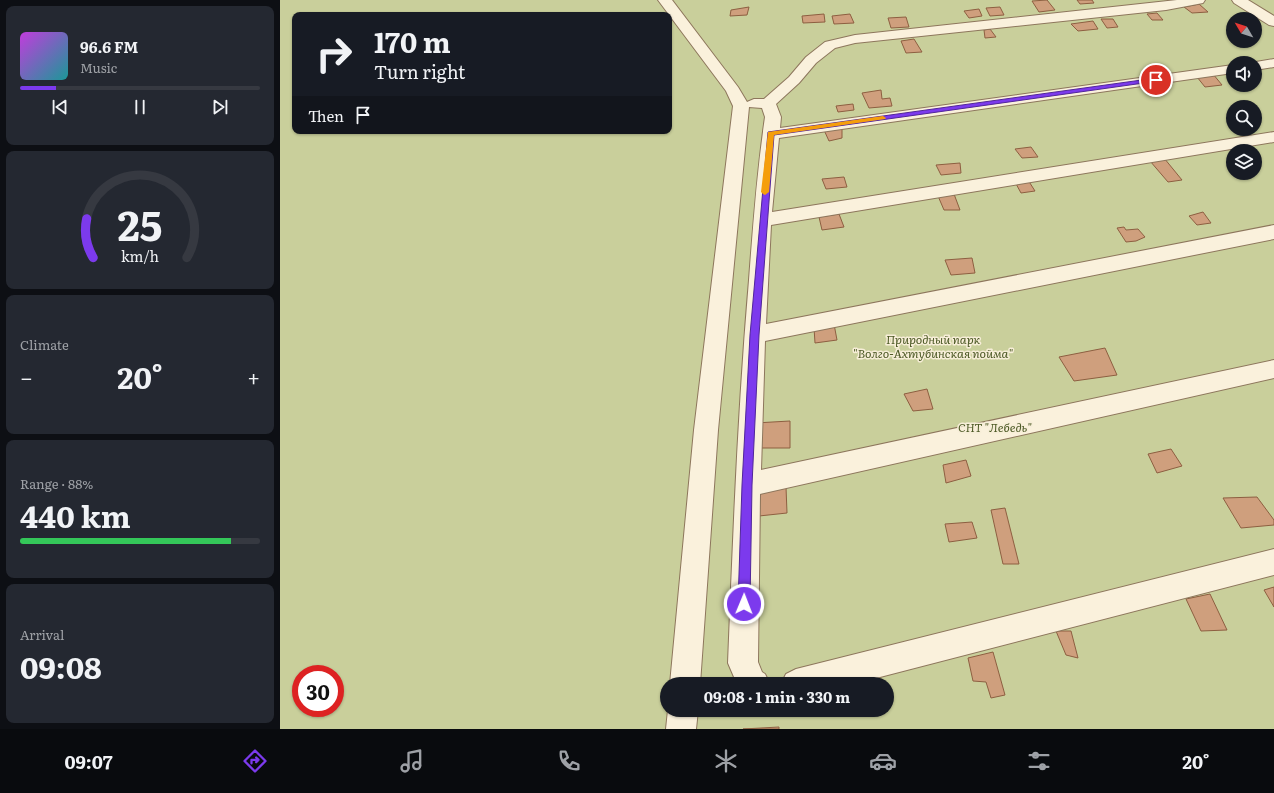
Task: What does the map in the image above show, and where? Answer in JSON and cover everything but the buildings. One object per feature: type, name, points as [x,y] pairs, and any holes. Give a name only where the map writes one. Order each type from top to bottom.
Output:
[{"type":"street","points":[[665,0],[733,90],[741,106],[706,430],[686,677]]},
{"type":"street","points":[[741,106],[768,103],[794,80],[811,60],[830,45],[855,38],[1166,6],[1198,0]]},
{"type":"street","points":[[1239,0],[1274,22]]},
{"type":"street","points":[[1262,65],[1274,63]]},
{"type":"street","points":[[771,134],[1226,70]]},
{"type":"street","points":[[749,677],[743,663],[747,485],[754,335],[762,220],[773,117],[768,103]]},
{"type":"street","points":[[762,220],[1274,137]]},
{"type":"street","points":[[754,335],[1274,232]]},
{"type":"street","points":[[747,485],[1274,370]]},
{"type":"street","points":[[823,677],[1274,562]]},
{"type":"street","points":[[681,729],[682,717]]},
{"type":"green space","name":"Природный парк \"Волго-Ахтубинская пойма\"","points":[[280,0],[1274,0],[1274,729],[280,729]]},
{"type":"slow traffic","points":[[765,192],[771,134],[883,118]]},
{"type":"route","points":[[744,604],[747,485],[754,335],[762,220],[771,134],[1156,80]]},
{"type":"park label","name":"СНТ \"Лебедь\"","points":[[995,427]]}]
